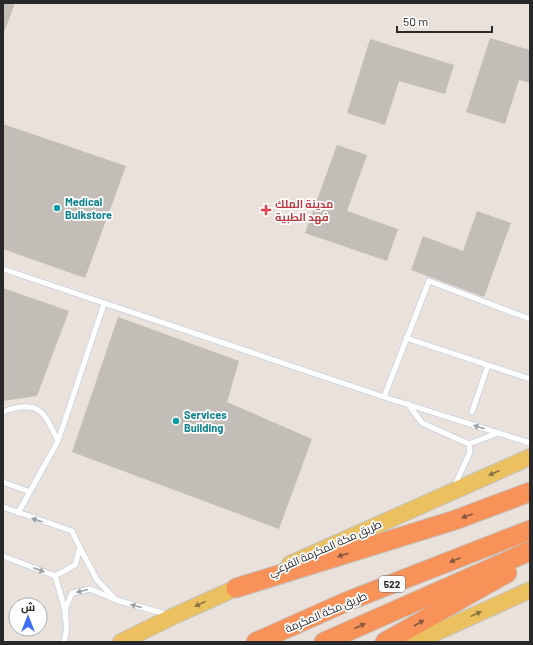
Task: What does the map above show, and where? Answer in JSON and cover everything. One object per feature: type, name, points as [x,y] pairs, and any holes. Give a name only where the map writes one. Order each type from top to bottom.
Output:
[{"type":"highway","points":[[236,588],[455,520],[530,492]]},
{"type":"highway","name":"طريق مكة المكرمة","points":[[256,642],[348,602],[530,530]]},
{"type":"highway","name":"522","points":[[324,642],[530,551]]},
{"type":"highway","points":[[385,642],[530,560]]},
{"type":"main road","name":"طريق مكة المكرمة الفرعي","points":[[121,642],[174,616],[530,457]]},
{"type":"main road","points":[[415,642],[530,590]]},
{"type":"lane","points":[[3,269],[384,397],[530,443]]},
{"type":"lane","points":[[384,397],[429,281],[530,319]]},
{"type":"lane","points":[[18,513],[58,441],[104,304]]},
{"type":"lane","points":[[406,338],[530,379]]},
{"type":"lane","points":[[472,412],[488,365]]},
{"type":"lane","points":[[408,404],[422,423],[469,444],[498,433]]},
{"type":"lane","points":[[3,412],[12,408],[27,407],[36,409],[43,414],[58,441]]},
{"type":"lane","points":[[452,492],[470,452],[469,444]]},
{"type":"lane","points":[[3,482],[30,492]]},
{"type":"lane","points":[[3,508],[72,531],[96,580],[116,600]]},
{"type":"lane","points":[[3,556],[55,576],[75,565],[80,548]]},
{"type":"lane","points":[[55,576],[63,606],[67,633],[64,642]]},
{"type":"lane","points":[[65,619],[66,607],[72,593],[90,589],[116,600],[174,616]]},
{"type":"building","points":[[3,3],[15,3],[3,35]]},
{"type":"building","points":[[490,38],[530,50],[530,83],[519,80],[505,124],[466,112]]},
{"type":"building","points":[[370,39],[454,65],[445,94],[399,81],[385,125],[347,113]]},
{"type":"building","name":"Medical Bulkstore","points":[[3,124],[126,166],[85,278],[3,249]]},
{"type":"building","points":[[337,145],[367,155],[347,211],[398,229],[387,261],[305,233]]},
{"type":"building","points":[[477,211],[511,223],[484,297],[411,270],[423,236],[463,251]]},
{"type":"building","points":[[3,288],[69,311],[37,396],[3,401]]},
{"type":"building","name":"Services Building","points":[[118,317],[239,361],[227,402],[312,439],[279,529],[72,452]]},
{"type":"place","name":"Medical Bulkstore","points":[[57,208]]},
{"type":"place","name":"مدينة الملك فهد الطبية","points":[[266,210]]},
{"type":"place","name":"Services Building","points":[[176,421]]}]
